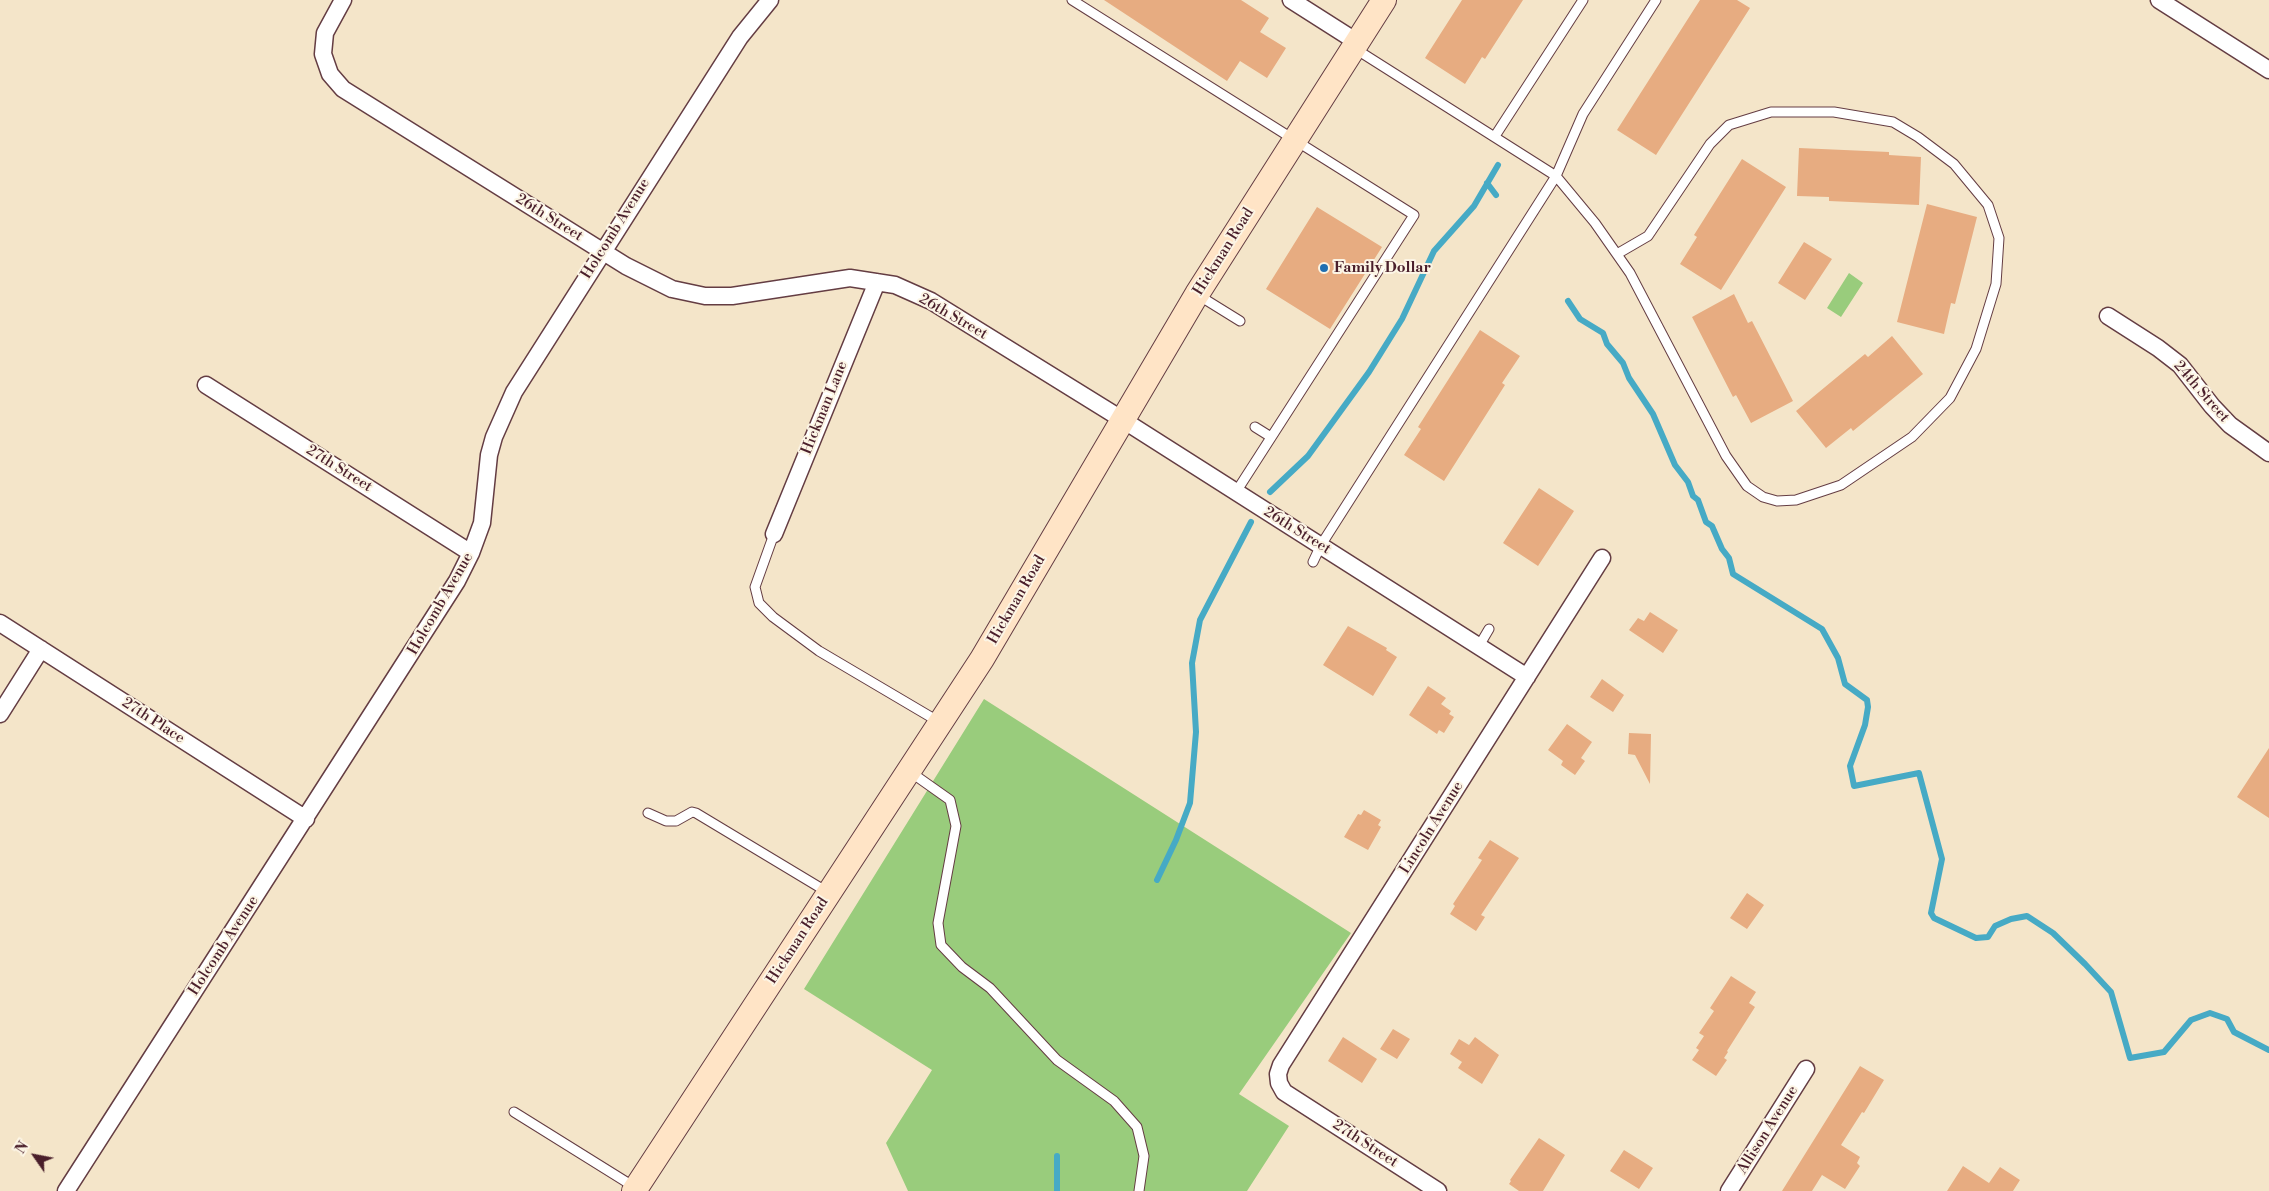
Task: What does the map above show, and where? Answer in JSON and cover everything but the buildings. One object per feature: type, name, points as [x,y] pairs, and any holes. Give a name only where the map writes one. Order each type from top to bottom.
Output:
[{"type":"main road","name":"Hickman Road","points":[[635,1190],[982,659],[1197,294],[1384,0]]},
{"type":"street","name":"26th Street","points":[[343,0],[325,33],[323,54],[330,74],[343,89],[626,266],[672,289],[705,296],[732,296],[850,278],[896,285],[930,301],[1123,420],[1527,677]]},
{"type":"street","name":"Holcomb Avenue","points":[[66,1191],[457,581],[471,553],[482,523],[489,455],[494,437],[514,392],[740,37],[770,0]]},
{"type":"street","points":[[1291,0],[1356,45]]},
{"type":"street","points":[[2159,0],[2269,70]]},
{"type":"street","name":"Hickman Lane","points":[[774,534],[877,282]]},
{"type":"street","name":"24th Street","points":[[2108,316],[2158,348],[2180,365],[2212,406],[2230,425],[2269,453]]},
{"type":"street","name":"27th Street","points":[[206,385],[471,553]]},
{"type":"street","name":"Lincoln Avenue","points":[[1292,1097],[1284,1092],[1279,1083],[1278,1074],[1282,1065],[1602,558]]},
{"type":"street","name":"27th Place","points":[[0,623],[306,819]]},
{"type":"street","points":[[0,714],[41,649]]},
{"type":"street","name":"Allison Avenue","points":[[1729,1191],[1806,1068]]},
{"type":"street","name":"27th Street","points":[[1292,1097],[1428,1189]]},
{"type":"lane","points":[[1072,0],[1414,215],[1311,366],[1271,437],[1236,492]]},
{"type":"lane","points":[[1495,136],[1583,0]]},
{"type":"lane","points":[[1313,562],[1321,545],[1556,176],[1583,114],[1656,0]]},
{"type":"lane","points":[[1356,45],[1556,176],[1595,222],[1617,254],[1642,296],[1726,456],[1740,478],[1747,486],[1763,497],[1777,501],[1796,500],[1841,485],[1912,437],[1950,398],[1976,349],[1996,284],[2000,238],[1988,205],[1954,164],[1918,137],[1893,122],[1834,112],[1771,112],[1729,125],[1710,144],[1648,236],[1617,254]]},
{"type":"lane","points":[[1197,294],[1240,321]]},
{"type":"lane","points":[[1255,426],[1271,437]]},
{"type":"lane","points":[[774,534],[755,587],[759,603],[772,617],[819,651],[941,723]]},
{"type":"lane","points":[[1479,646],[1489,629]]},
{"type":"lane","points":[[909,770],[950,800],[956,826],[938,923],[941,945],[962,967],[990,988],[1057,1060],[1114,1101],[1137,1127],[1144,1156],[1140,1191]]},
{"type":"lane","points":[[648,813],[666,821],[676,821],[692,812],[696,813],[829,893]]},
{"type":"lane","points":[[514,1112],[635,1190]]},
{"type":"green space","points":[[1849,273],[1863,283],[1841,317],[1827,308]]},
{"type":"green space","points":[[984,699],[1351,933],[1239,1094],[1289,1126],[1247,1191],[908,1191],[886,1143],[932,1070],[804,989]]},
{"type":"waterway","points":[[1270,492],[1308,456],[1369,372],[1402,319],[1434,251],[1474,206],[1498,165]]},
{"type":"waterway","points":[[1487,183],[1496,195]]},
{"type":"waterway","points":[[1568,301],[1580,319],[1603,333],[1607,344],[1623,363],[1629,378],[1653,414],[1675,465],[1688,482],[1693,496],[1698,500],[1706,522],[1712,526],[1722,549],[1729,558],[1733,574],[1822,629],[1838,658],[1845,684],[1867,700],[1868,707],[1865,725],[1850,766],[1854,786],[1919,773],[1942,859],[1931,913],[1934,918],[1976,938],[1988,937],[1995,926],[2011,919],[2027,916],[2053,933],[2111,992],[2130,1058],[2164,1052],[2191,1020],[2210,1013],[2227,1019],[2234,1032],[2269,1050]]},
{"type":"waterway","points":[[1157,880],[1176,840],[1190,803],[1196,732],[1192,663],[1200,620],[1251,522]]},
{"type":"waterway","points":[[1057,1156],[1057,1191]]},
{"type":"place","name":"Family Dollar","points":[[1324,268]]}]
